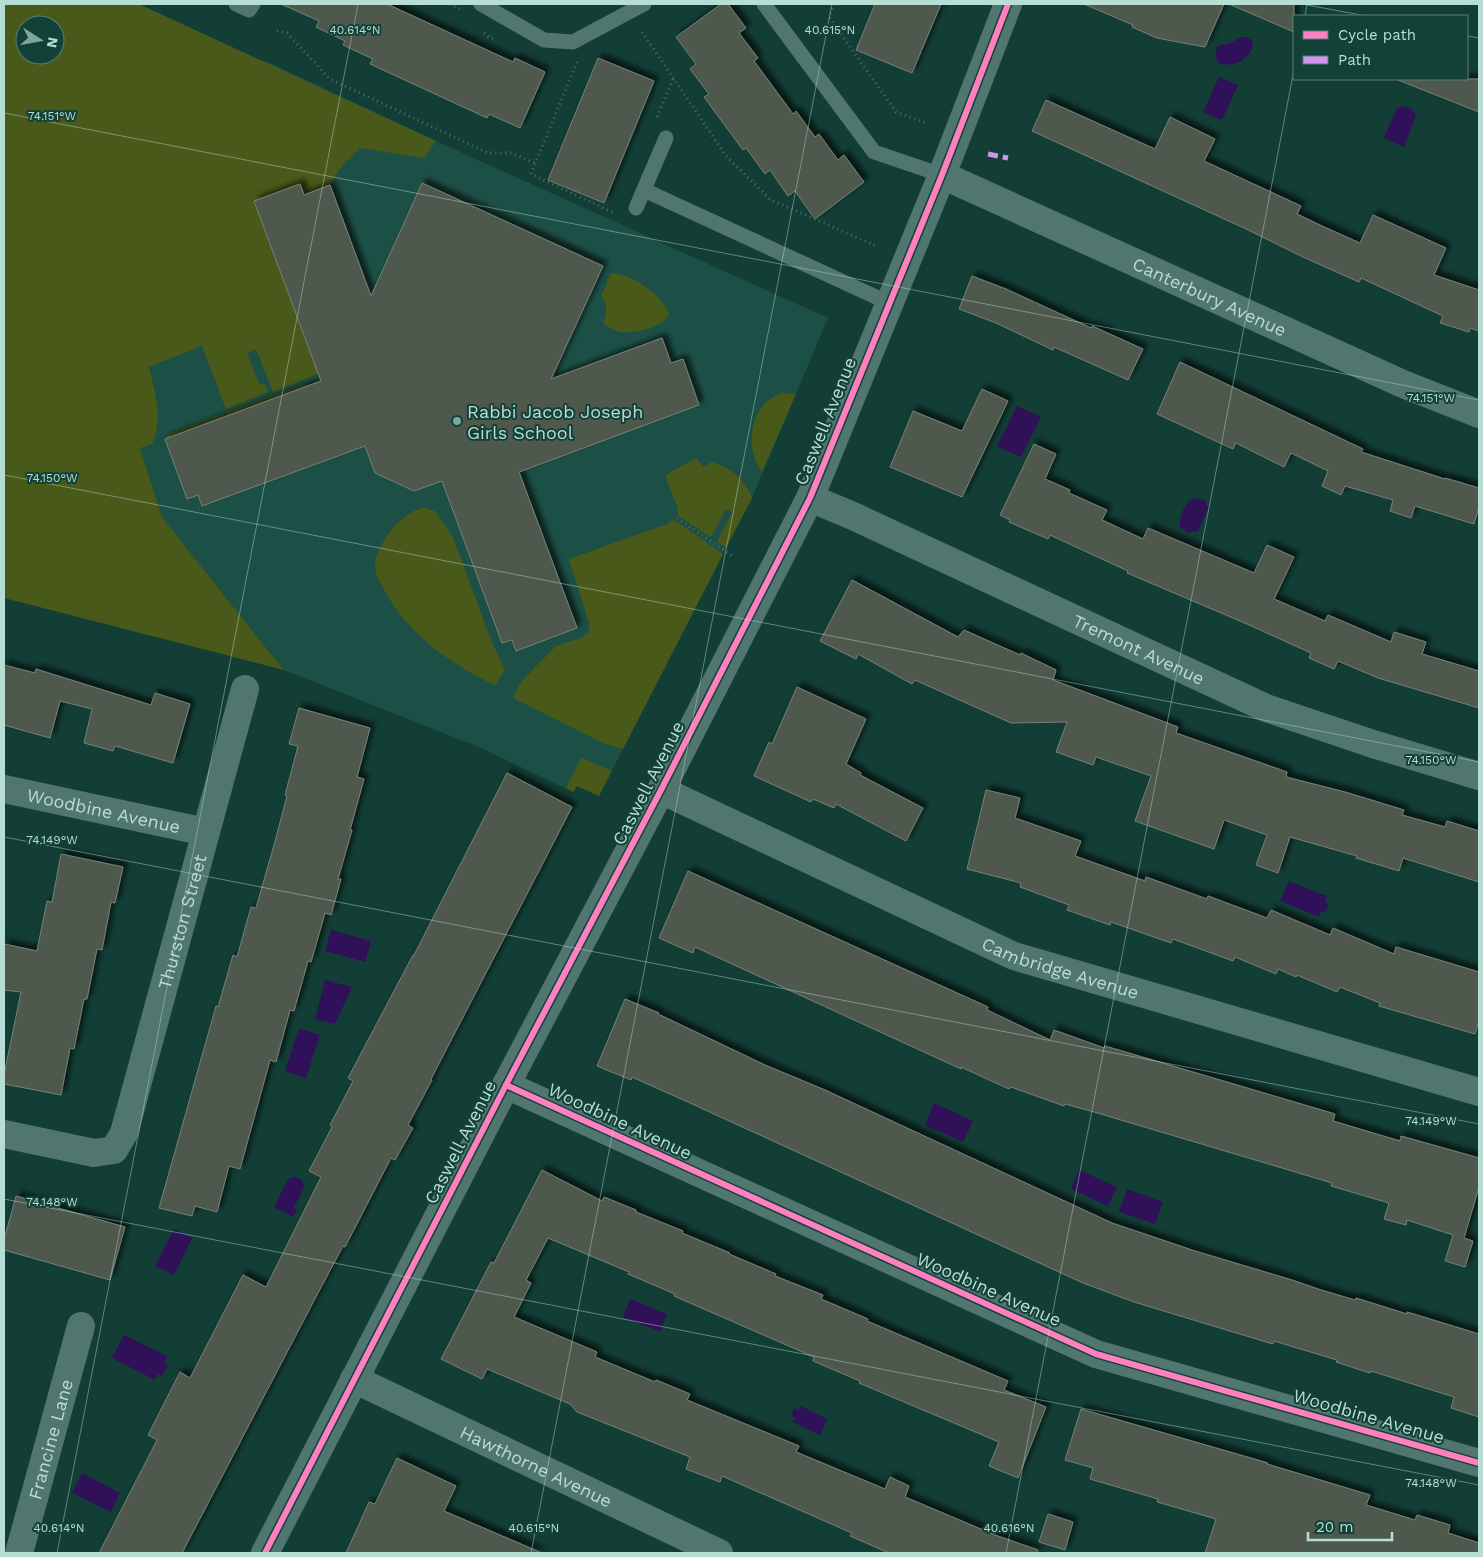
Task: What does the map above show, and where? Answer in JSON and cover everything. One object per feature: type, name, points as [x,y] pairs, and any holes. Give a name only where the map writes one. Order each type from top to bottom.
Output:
[{"type":"street","name":"Caswell Avenue","points":[[265,1553],[506,1085],[661,790],[810,498],[942,175],[1008,4]]},
{"type":"street","name":"Canterbury Avenue","points":[[942,175],[1403,384],[1479,414]]},
{"type":"street","name":"Tremont Avenue","points":[[810,498],[854,516],[1266,708],[1373,744],[1479,776]]},
{"type":"street","name":"Thurston Street","points":[[4,1134],[94,1153],[114,1150],[124,1133],[245,689]]},
{"type":"street","name":"Woodbine Avenue","points":[[4,789],[206,832]]},
{"type":"street","name":"Cambridge Avenue","points":[[661,790],[1014,956],[1479,1092]]},
{"type":"street","name":"Woodbine Avenue","points":[[506,1085],[1096,1354],[1479,1463]]},
{"type":"street","name":"Francine Lane","points":[[20,1553],[81,1326]]},
{"type":"street","name":"Hawthorne Avenue","points":[[354,1379],[719,1553]]},
{"type":"lane","points":[[236,4],[249,10],[253,4]]},
{"type":"lane","points":[[481,4],[544,40],[574,42],[644,4]]},
{"type":"lane","points":[[764,4],[874,152],[942,175]]},
{"type":"lane","points":[[636,208],[666,138]]},
{"type":"lane","points":[[644,190],[889,303]]},
{"type":"path","points":[[450,4],[458,7],[464,14]]},
{"type":"path","points":[[835,4],[829,17],[896,112],[926,124]]},
{"type":"path","points":[[276,30],[287,33],[330,79],[488,153],[511,153],[535,163]]},
{"type":"path","points":[[634,35],[643,31],[727,157],[771,200],[876,246]]},
{"type":"path","points":[[484,32],[490,38],[498,39]]},
{"type":"path","points":[[580,55],[531,174],[618,215]]},
{"type":"path","points":[[655,123],[674,77]]},
{"type":"path","points":[[677,518],[734,557]]},
{"type":"shaded area","points":[[1240,37],[1248,38],[1252,42],[1253,47],[1250,53],[1237,63],[1219,63],[1215,57],[1217,47],[1222,44],[1229,44]]},
{"type":"shaded area","name":"Rabbi Jacob Joseph Girls School","points":[[266,61],[436,141],[828,318],[752,498],[599,796],[577,786],[573,792],[479,747],[284,670],[162,517],[122,393]]},
{"type":"shaded area","points":[[1219,77],[1238,85],[1222,120],[1203,112]]},
{"type":"shaded area","points":[[1402,106],[1411,108],[1416,116],[1404,147],[1384,138],[1397,108]]},
{"type":"shaded area","points":[[1017,406],[1041,417],[1021,457],[997,446]]},
{"type":"shaded area","points":[[1196,498],[1205,501],[1208,508],[1198,531],[1188,533],[1180,527],[1181,518],[1189,502]]},
{"type":"shaded area","points":[[1289,881],[1327,896],[1325,902],[1329,904],[1326,912],[1321,911],[1319,917],[1280,901]]},
{"type":"shaded area","points":[[331,930],[371,941],[365,962],[325,951]]},
{"type":"shaded area","points":[[325,980],[352,987],[335,1024],[315,1020]]},
{"type":"shaded area","points":[[299,1028],[320,1035],[306,1078],[285,1071]]},
{"type":"shaded area","points":[[934,1103],[973,1121],[963,1142],[925,1125]]},
{"type":"shaded area","points":[[1079,1170],[1117,1187],[1108,1206],[1071,1189]]},
{"type":"shaded area","points":[[295,1177],[302,1180],[304,1187],[294,1208],[297,1210],[293,1217],[274,1207],[288,1179]]},
{"type":"shaded area","points":[[1127,1189],[1163,1202],[1155,1224],[1119,1212]]},
{"type":"shaded area","points":[[174,1229],[192,1238],[174,1275],[155,1266]]},
{"type":"shaded area","points":[[630,1299],[667,1314],[660,1332],[623,1317]]},
{"type":"shaded area","points":[[124,1335],[167,1356],[164,1362],[168,1365],[162,1376],[158,1374],[155,1380],[112,1358]]},
{"type":"shaded area","points":[[801,1406],[827,1419],[820,1435],[793,1422],[795,1418],[791,1416],[794,1408],[799,1410]]},
{"type":"shaded area","points":[[82,1473],[120,1493],[111,1512],[72,1493]]},
{"type":"green space","points":[[4,4],[139,4],[436,141],[424,158],[360,148],[342,166],[330,185],[304,195],[300,184],[318,374],[273,392],[256,349],[247,353],[259,384],[264,383],[268,392],[226,409],[202,346],[149,367],[158,414],[156,434],[152,444],[140,448],[162,517],[284,670],[4,598]]},
{"type":"green space","points":[[611,273],[628,277],[645,286],[666,307],[669,314],[666,319],[648,329],[627,332],[616,331],[603,323],[606,309],[605,302],[601,296]]},
{"type":"green space","points":[[304,384],[310,386],[165,439],[173,432]]},
{"type":"green space","points":[[783,393],[796,394],[762,472],[756,462],[753,450],[753,427],[757,415],[763,406],[772,398]]},
{"type":"green space","points":[[696,458],[704,467],[711,462],[736,474],[746,485],[752,498],[726,548],[717,542],[732,512],[726,509],[711,537],[678,516],[677,506],[666,475]]},
{"type":"green space","points":[[422,508],[436,512],[453,537],[491,640],[505,670],[495,685],[463,668],[433,648],[407,623],[378,578],[375,568],[376,560],[385,540],[402,519]]},
{"type":"green space","points":[[673,519],[723,554],[623,749],[605,744],[513,698],[521,682],[556,646],[583,637],[589,632],[589,623],[569,559],[667,524]]},
{"type":"green space","points":[[581,758],[612,771],[599,796],[577,786],[573,792],[566,788]]},
{"type":"building","points":[[281,4],[387,4],[513,62],[515,58],[545,72],[520,128],[489,114],[487,118],[370,64],[373,59],[343,45],[345,41],[316,27],[319,21]]},
{"type":"building","points":[[721,4],[728,4],[746,28],[739,33],[758,58],[754,61],[793,114],[796,111],[815,137],[819,134],[838,160],[844,155],[864,182],[815,219],[795,191],[788,196],[770,170],[765,174],[746,148],[743,150],[704,97],[709,94],[690,69],[696,64],[676,37]]},
{"type":"building","points":[[875,4],[941,4],[912,73],[856,50]]},
{"type":"building","points":[[1084,4],[1224,4],[1205,47],[1157,38],[1132,27],[1133,25]]},
{"type":"building","points":[[1229,4],[1294,4],[1293,32]]},
{"type":"building","points":[[598,58],[654,81],[604,203],[548,180]]},
{"type":"building","points":[[1479,79],[1479,112],[1398,80]]},
{"type":"building","points":[[1046,100],[1155,149],[1170,117],[1215,139],[1204,161],[1301,206],[1297,214],[1322,226],[1360,243],[1373,215],[1446,248],[1434,275],[1479,290],[1479,331],[1470,328],[1469,332],[1440,323],[1443,316],[1361,278],[1359,282],[1303,257],[1032,131]]},
{"type":"building","points":[[422,183],[603,266],[551,379],[662,338],[671,363],[683,359],[699,405],[519,472],[577,628],[516,651],[512,640],[502,643],[442,481],[414,491],[375,473],[365,446],[202,506],[198,495],[187,499],[165,439],[321,381],[254,201],[300,184],[304,195],[330,185],[371,296]]},
{"type":"building","points":[[972,276],[1143,349],[1128,380],[1054,347],[1053,350],[996,323],[959,309]]},
{"type":"building","points":[[1180,362],[1363,449],[1361,452],[1479,488],[1479,507],[1474,524],[1415,506],[1411,518],[1390,511],[1393,500],[1345,486],[1341,495],[1322,486],[1328,471],[1291,453],[1284,467],[1236,443],[1233,449],[1157,414]]},
{"type":"building","points":[[982,389],[1008,401],[962,497],[890,467],[913,411],[962,431]]},
{"type":"building","points":[[1034,444],[1056,454],[1045,479],[1070,490],[1069,493],[1107,510],[1102,520],[1143,539],[1148,528],[1254,573],[1267,545],[1294,557],[1274,599],[1325,621],[1328,615],[1391,642],[1394,632],[1426,642],[1422,654],[1479,671],[1479,708],[1378,678],[1338,661],[1334,669],[1309,658],[1311,653],[1247,624],[1127,573],[1128,571],[1050,535],[1048,539],[1009,522],[1010,520],[1000,515]]},
{"type":"building","points":[[852,580],[958,637],[964,630],[1020,655],[1021,653],[1056,670],[1053,680],[1178,727],[1176,733],[1287,772],[1286,777],[1404,810],[1402,815],[1445,827],[1447,821],[1479,831],[1479,882],[1403,858],[1399,871],[1356,858],[1357,856],[1290,837],[1278,873],[1256,865],[1267,835],[1224,820],[1214,849],[1135,821],[1151,776],[1096,757],[1093,765],[1056,752],[1067,722],[1011,723],[915,680],[912,684],[858,654],[856,659],[820,641]]},
{"type":"building","points":[[4,665],[35,673],[36,669],[151,705],[155,693],[190,704],[173,763],[115,746],[113,751],[84,743],[92,709],[60,701],[50,738],[4,725]]},
{"type":"building","points":[[797,687],[866,719],[846,764],[861,773],[860,775],[923,808],[906,841],[836,804],[834,808],[813,799],[811,802],[754,776],[769,742],[772,744]]},
{"type":"building","points":[[299,708],[370,728],[357,777],[364,779],[338,879],[341,879],[331,915],[325,913],[311,962],[308,961],[294,1011],[290,1010],[276,1062],[270,1060],[240,1169],[229,1166],[217,1212],[195,1206],[192,1216],[159,1208],[216,1006],[218,1007],[233,955],[237,957],[251,907],[256,908],[274,845],[298,746],[289,744]]},
{"type":"building","points":[[507,773],[572,807],[408,1125],[413,1128],[395,1160],[391,1158],[345,1247],[343,1246],[182,1553],[99,1553],[157,1440],[148,1435],[180,1372],[190,1378],[243,1275],[266,1287],[321,1177],[309,1171],[353,1081],[348,1078],[414,955]]},
{"type":"building","points":[[986,790],[1020,798],[1015,818],[1081,841],[1075,856],[1145,881],[1146,877],[1207,899],[1208,896],[1267,918],[1271,910],[1330,935],[1333,928],[1394,954],[1396,947],[1479,972],[1479,1021],[1475,1034],[1379,1006],[1380,1003],[1340,987],[1337,992],[1278,969],[1276,974],[1235,957],[1233,961],[1173,939],[1171,943],[1111,922],[1110,925],[1067,910],[1069,905],[1020,887],[1021,883],[967,869]]},
{"type":"building","points":[[61,854],[123,867],[115,903],[111,902],[102,950],[97,949],[74,1049],[70,1048],[61,1095],[4,1084],[4,1075],[21,992],[4,990],[4,944],[37,951],[47,901],[52,902]]},
{"type":"building","points":[[688,871],[988,1007],[987,1010],[1050,1040],[1054,1030],[1104,1048],[1105,1046],[1335,1114],[1333,1121],[1400,1141],[1401,1136],[1479,1158],[1479,1187],[1464,1238],[1473,1241],[1465,1267],[1445,1261],[1453,1235],[1407,1220],[1406,1225],[1384,1219],[1389,1203],[1331,1186],[1332,1183],[1282,1168],[1094,1112],[1065,1104],[1064,1106],[1011,1087],[1009,1089],[961,1067],[961,1069],[695,947],[693,953],[659,938]]},
{"type":"building","points":[[625,999],[1112,1223],[1321,1290],[1355,1300],[1356,1298],[1407,1314],[1407,1312],[1479,1334],[1479,1417],[1451,1408],[1454,1397],[1371,1371],[1370,1373],[1336,1362],[1337,1360],[1274,1341],[1273,1344],[1134,1302],[1083,1283],[632,1077],[631,1080],[597,1066]]},
{"type":"building","points":[[542,1170],[602,1201],[604,1197],[636,1210],[636,1212],[683,1231],[682,1233],[776,1274],[775,1276],[823,1295],[821,1299],[868,1319],[867,1321],[1008,1381],[1004,1390],[1046,1407],[1018,1478],[989,1466],[999,1442],[859,1383],[860,1381],[813,1361],[814,1357],[674,1296],[675,1294],[628,1274],[629,1272],[548,1238],[526,1280],[531,1283],[514,1317],[597,1352],[595,1357],[655,1382],[656,1380],[690,1394],[687,1400],[799,1446],[796,1452],[885,1489],[890,1477],[909,1486],[905,1497],[995,1535],[1038,1550],[1037,1553],[889,1553],[850,1536],[852,1533],[722,1476],[720,1482],[686,1469],[690,1457],[577,1412],[570,1404],[487,1369],[482,1379],[441,1359],[491,1262],[494,1263]]},
{"type":"building","points":[[16,1196],[125,1227],[110,1280],[4,1250],[4,1240]]},
{"type":"building","points":[[1081,1409],[1268,1463],[1370,1495],[1366,1505],[1415,1520],[1417,1515],[1450,1525],[1448,1533],[1479,1543],[1479,1553],[1205,1553],[1216,1519],[1157,1502],[1158,1499],[1090,1479],[1093,1468],[1065,1460]]},
{"type":"building","points":[[397,1458],[456,1486],[444,1511],[542,1553],[346,1553],[369,1502],[375,1504]]},
{"type":"building","points":[[1048,1514],[1073,1522],[1065,1550],[1039,1542]]},
{"type":"marked path","points":[[988,154],[1008,158]]},
{"type":"cycle path","points":[[265,1553],[506,1085],[661,790],[810,498],[942,175],[1008,4]]},
{"type":"cycle path","points":[[506,1085],[1096,1354],[1479,1463]]},
{"type":"place","name":"Rabbi Jacob Joseph Girls School","points":[[457,421]]}]
